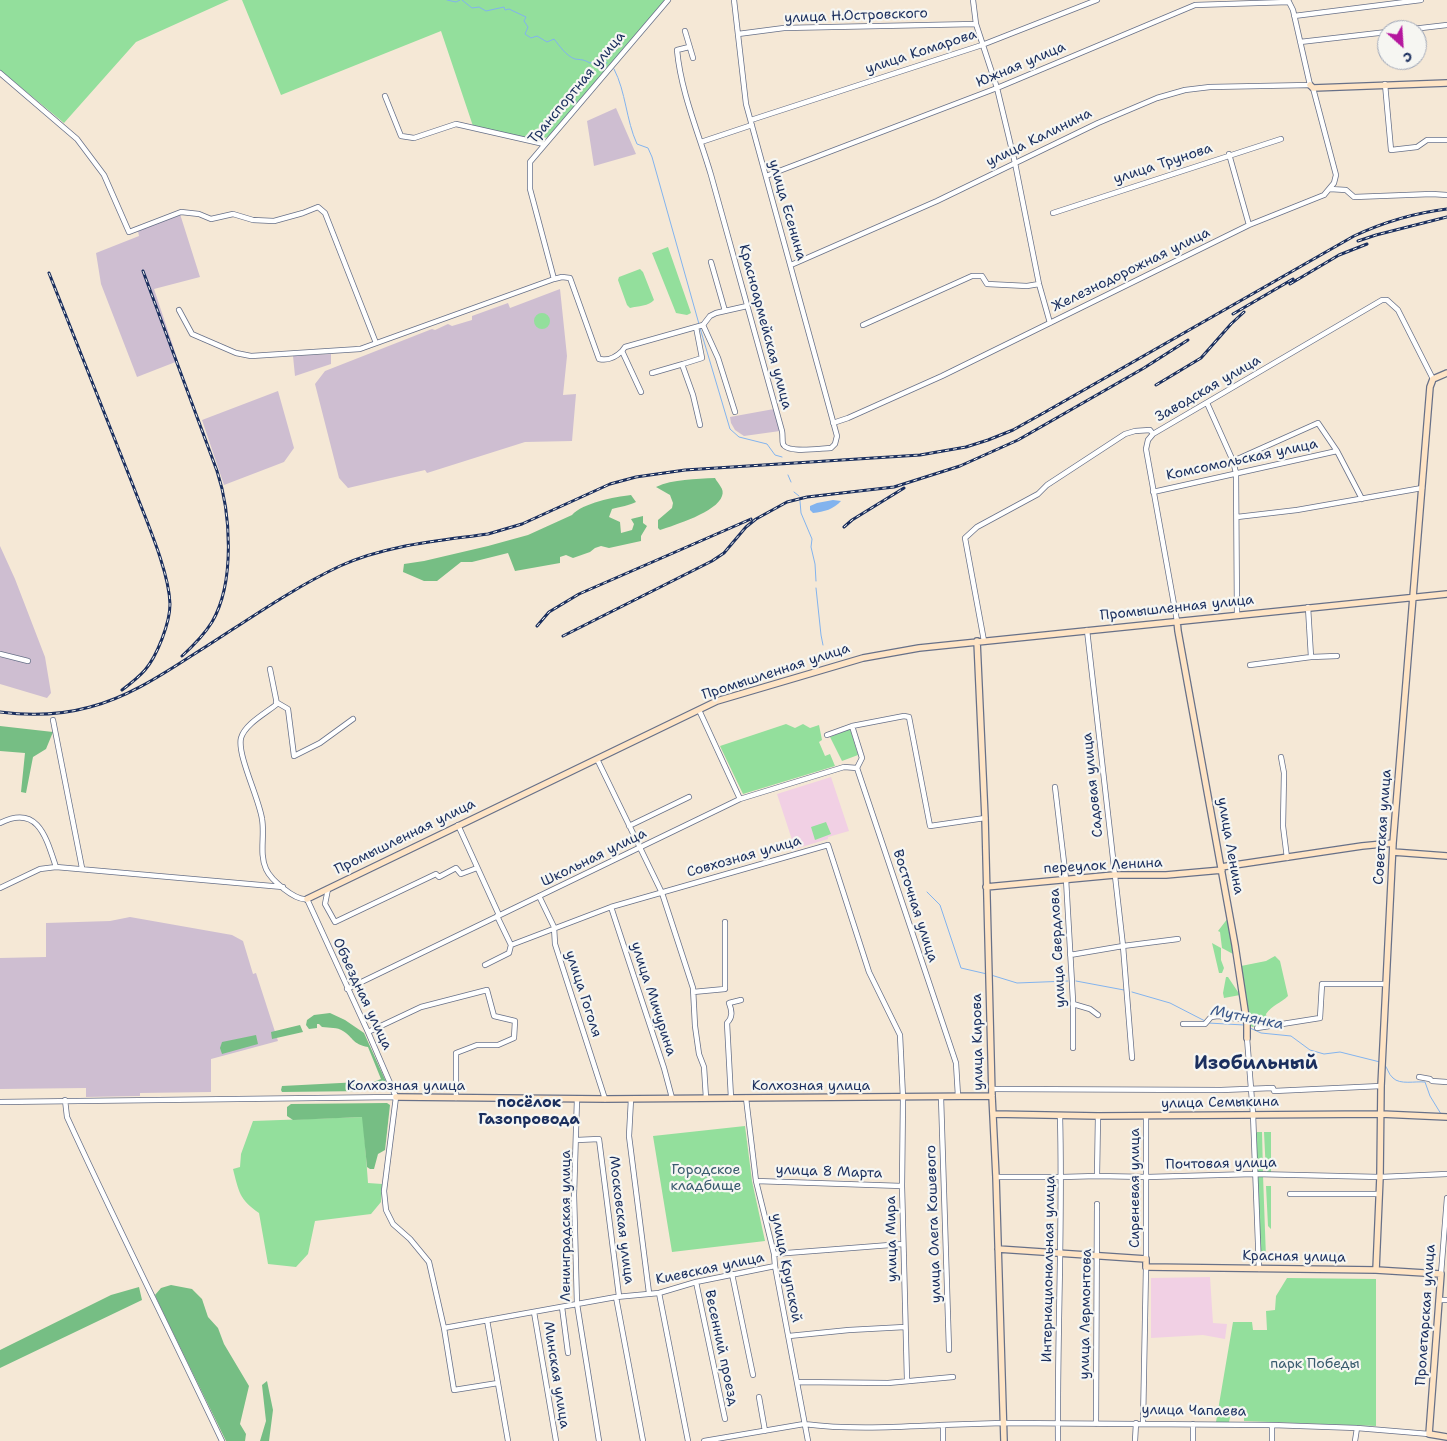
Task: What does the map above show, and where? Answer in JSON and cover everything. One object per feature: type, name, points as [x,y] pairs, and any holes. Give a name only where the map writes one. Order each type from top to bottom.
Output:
[{"type":"street","name":"Транспортная улица","points":[[554,279],[530,189],[530,162],[668,0]]},
{"type":"street","name":"улица Есенина","points":[[734,0],[746,104],[833,423]]},
{"type":"street","points":[[973,0],[976,24],[996,88],[1015,163],[1039,284],[1050,323]]},
{"type":"street","name":"улица Комарова","points":[[701,142],[982,44],[1097,0]]},
{"type":"street","points":[[1294,16],[1421,0]]},
{"type":"street","points":[[1289,1],[1336,175],[1330,189]]},
{"type":"street","name":"Южная улица","points":[[766,176],[996,88],[1195,5],[1289,1]]},
{"type":"street","name":"улица Н.Островского","points":[[738,34],[784,28],[976,24]]},
{"type":"street","points":[[1427,27],[1447,25]]},
{"type":"street","points":[[684,31],[693,58]]},
{"type":"street","points":[[1300,42],[1377,33]]},
{"type":"street","name":"Красноармейская улица","points":[[689,47],[677,50],[679,72],[701,142],[782,431],[783,444],[794,450],[831,448],[835,444],[837,436],[833,423]]},
{"type":"street","points":[[0,73],[77,139],[104,175],[129,232],[181,212],[198,214],[211,219],[233,214],[253,220],[274,221],[318,207],[325,213],[376,342]]},
{"type":"street","name":"улица Калинина","points":[[791,265],[937,201],[1098,123],[1157,98],[1184,90],[1210,87],[1311,87],[1447,82]]},
{"type":"street","points":[[1385,84],[1391,150],[1417,146],[1427,140],[1447,140]]},
{"type":"street","points":[[385,96],[401,136],[414,138],[456,124],[544,144]]},
{"type":"street","name":"улица Трунова","points":[[1053,213],[1229,154],[1281,139]]},
{"type":"street","points":[[1229,154],[1249,226]]},
{"type":"street","points":[[1330,189],[1346,190],[1354,197],[1447,195]]},
{"type":"street","name":"Железнодорожная улица","points":[[833,423],[942,376],[1249,226],[1324,195],[1330,189]]},
{"type":"street","points":[[711,262],[725,311]]},
{"type":"street","points":[[863,325],[972,276],[982,276],[987,284],[1027,286],[1039,284]]},
{"type":"street","points":[[179,310],[192,334],[251,356],[360,349],[562,277],[570,278],[599,359],[605,360],[616,357],[625,347],[703,325],[710,316],[747,306]]},
{"type":"street","name":"Заводская улица","points":[[965,538],[977,527],[1038,494],[1047,485],[1125,434],[1150,430],[1153,434],[1382,300],[1387,300],[1398,310],[1433,379]]},
{"type":"street","points":[[703,325],[718,358],[734,412]]},
{"type":"street","points":[[652,373],[702,358],[696,327]]},
{"type":"street","points":[[622,351],[641,392]]},
{"type":"street","points":[[683,364],[700,425]]},
{"type":"street","points":[[1433,379],[1447,373]]},
{"type":"street","name":"Советская улица","points":[[1376,1270],[1382,1056],[1393,843],[1430,387],[1433,379]]},
{"type":"street","points":[[1206,403],[1233,461],[1236,473],[1237,615]]},
{"type":"street","name":"Комсомольская улица","points":[[1233,461],[1318,423],[1337,451],[1362,499]]},
{"type":"street","name":"улица Ленина","points":[[1153,434],[1148,440],[1146,448],[1153,492],[1222,869],[1247,1024],[1253,1114],[1259,1269]]},
{"type":"street","name":"Комсомольская улица","points":[[1153,492],[1337,451]]},
{"type":"street","points":[[1237,517],[1297,510],[1422,488]]},
{"type":"street","name":"улица Кирова","points":[[965,538],[981,641],[992,1096],[1004,1441]]},
{"type":"street","name":"Промышленная улица","points":[[306,899],[717,701],[863,658],[919,648],[981,641],[1447,594]]},
{"type":"street","points":[[1308,607],[1312,657]]},
{"type":"street","name":"Садовая улица","points":[[1087,630],[1123,946],[1132,1058]]},
{"type":"street","points":[[0,654],[28,661]]},
{"type":"street","points":[[1250,664],[1337,656]]},
{"type":"street","points":[[270,669],[277,704],[246,729],[241,738],[241,749],[262,820],[263,859],[266,868],[272,877],[283,887],[300,900],[306,899]]},
{"type":"street","points":[[276,702],[288,709],[294,756],[320,743],[353,719]]},
{"type":"street","points":[[699,710],[740,799]]},
{"type":"street","points":[[827,734],[852,726],[904,716],[909,717],[930,826],[985,818]]},
{"type":"street","points":[[53,720],[82,868]]},
{"type":"street","name":"Восточная улица","points":[[852,726],[862,758],[857,768],[956,1063],[958,1096]]},
{"type":"street","points":[[1281,757],[1284,773],[1283,826],[1287,858]]},
{"type":"street","points":[[597,759],[662,892],[693,992],[695,1026],[699,1054],[704,1067],[706,1098]]},
{"type":"street","name":"Школьная улица","points":[[347,989],[740,799],[844,767],[857,768]]},
{"type":"street","name":"улица Свердлова","points":[[1055,787],[1066,879],[1073,1004],[1073,1048]]},
{"type":"street","points":[[629,826],[689,797]]},
{"type":"street","points":[[0,823],[12,817],[25,816],[33,819],[44,836],[56,866]]},
{"type":"street","points":[[458,825],[511,945]]},
{"type":"street","name":"переулок Ленина","points":[[986,887],[1114,875],[1166,875],[1222,869],[1362,846],[1393,843]]},
{"type":"street","name":"Совхозная улица","points":[[485,965],[509,953],[511,945],[554,927],[611,907],[828,845],[869,972],[898,1030]]},
{"type":"street","points":[[1393,852],[1447,856]]},
{"type":"street","points":[[0,888],[40,868],[56,866],[283,887]]},
{"type":"street","points":[[328,889],[325,904],[335,922],[436,874],[439,877],[456,868],[461,874],[478,868]]},
{"type":"street","name":"улица Гоголя","points":[[538,896],[554,927],[555,944],[605,1099]]},
{"type":"street","name":"Объездная улица","points":[[306,899],[396,1097]]},
{"type":"street","name":"улица Мичурина","points":[[611,907],[664,1068],[672,1098]]},
{"type":"street","points":[[693,992],[724,989],[725,922]]},
{"type":"street","points":[[1070,955],[1178,939]]},
{"type":"street","points":[[1257,1028],[1320,1018],[1322,984],[1386,984]]},
{"type":"street","points":[[368,1032],[421,1007],[487,990],[494,1016],[515,1021],[514,1038],[498,1045],[477,1045],[456,1053],[456,1098]]},
{"type":"street","points":[[731,1098],[728,1023],[731,1019],[732,1011],[729,1003],[741,1000]]},
{"type":"street","points":[[1073,1004],[1090,1009],[1098,1015]]},
{"type":"street","points":[[1183,1024],[1205,1024],[1211,1017],[1218,1016],[1247,1024]]},
{"type":"street","name":"улица Мира","points":[[898,1030],[902,1050],[902,1186],[907,1380]]},
{"type":"street","points":[[1419,1077],[1432,1081],[1447,1082]]},
{"type":"street","points":[[993,1089],[1273,1088],[1274,1091],[1381,1086]]},
{"type":"street","name":"Колхозная улица","points":[[0,1102],[396,1097],[631,1099],[992,1096]]},
{"type":"street","points":[[396,1097],[384,1191],[386,1210],[393,1224],[410,1239],[429,1262],[444,1328],[454,1390],[498,1383]]},
{"type":"street","name":"улица Олега Кошевого","points":[[941,1097],[949,1350]]},
{"type":"street","name":"улица Крупской","points":[[746,1098],[756,1181],[774,1254],[774,1266],[808,1441]]},
{"type":"street","name":"Ленинградская улица","points":[[577,1099],[574,1195],[577,1304],[599,1441]]},
{"type":"street","points":[[631,1099],[629,1136],[649,1293]]},
{"type":"street","points":[[64,1100],[67,1117],[222,1441]]},
{"type":"street","name":"улица Семыкина","points":[[993,1114],[1146,1116],[1381,1114],[1447,1117]]},
{"type":"street","name":"Интернациональная улица","points":[[1058,1441],[1059,1254],[1062,1177],[1060,1116]]},
{"type":"street","points":[[1097,1176],[1098,1116]]},
{"type":"street","name":"Сиреневая улица","points":[[1146,1116],[1146,1259]]},
{"type":"street","name":"Московская улица","points":[[577,1140],[599,1139],[618,1297],[643,1441]]},
{"type":"street","name":"Почтовая улица","points":[[996,1177],[1147,1177],[1254,1174],[1380,1177],[1447,1174]]},
{"type":"street","name":"улица 8 Марта","points":[[756,1181],[902,1186]]},
{"type":"street","points":[[1290,1194],[1379,1194]]},
{"type":"street","name":"Пролетарская улица","points":[[1423,1441],[1426,1434],[1447,1198]]},
{"type":"street","name":"улица Лермонтова","points":[[1096,1424],[1098,1204]]},
{"type":"street","points":[[774,1254],[903,1244]]},
{"type":"street","points":[[998,1249],[1146,1259],[1146,1267]]},
{"type":"street","name":"Киевская улица","points":[[444,1328],[618,1297],[659,1293],[696,1282],[774,1266]]},
{"type":"street","name":"Сиреневая улица","points":[[1143,1423],[1146,1267]]},
{"type":"street","name":"Красная улица","points":[[1146,1267],[1376,1270],[1441,1274]]},
{"type":"street","points":[[732,1274],[753,1375]]},
{"type":"street","name":"Весенний проезд","points":[[696,1282],[725,1419]]},
{"type":"street","points":[[659,1293],[688,1441]]},
{"type":"street","points":[[1439,1300],[1447,1300]]},
{"type":"street","points":[[562,1307],[568,1352]]},
{"type":"street","name":"Минская улица","points":[[534,1312],[556,1441]]},
{"type":"street","points":[[488,1320],[508,1441]]},
{"type":"street","points":[[788,1336],[905,1327]]},
{"type":"street","points":[[798,1382],[888,1383],[953,1377]]},
{"type":"street","points":[[759,1396],[765,1430]]},
{"type":"street","name":"улица Чапаева","points":[[804,1424],[886,1427],[1003,1423],[1272,1424],[1357,1428],[1447,1437]]},
{"type":"street","points":[[1135,1441],[1136,1423]]},
{"type":"street","points":[[704,1441],[804,1424]]},
{"type":"street","points":[[1193,1424],[1193,1441]]},
{"type":"street","points":[[1272,1424],[1272,1441]]},
{"type":"street","points":[[942,1425],[943,1441]]},
{"type":"street","points":[[1355,1441],[1357,1428]]},
{"type":"shaded area","points":[[616,108],[636,154],[594,166],[587,121]]},
{"type":"shaded area","points":[[180,214],[200,277],[154,289],[178,361],[137,377],[101,284],[96,253],[139,236],[138,231]]},
{"type":"shaded area","points":[[560,289],[567,356],[563,395],[576,394],[572,441],[525,442],[427,473],[425,470],[348,488],[339,478],[315,384],[325,371],[432,329],[435,330],[448,324],[452,326],[472,320],[472,316],[508,303],[510,308]]},
{"type":"shaded area","points":[[331,354],[331,364],[295,376],[293,356]]},
{"type":"shaded area","points":[[278,391],[294,448],[284,462],[224,485],[202,420]]},
{"type":"shaded area","points":[[774,409],[780,431],[744,436],[735,430],[731,423],[730,417]]},
{"type":"shaded area","points":[[0,546],[15,579],[45,657],[51,693],[47,698],[0,684]]},
{"type":"shaded area","points":[[831,777],[849,831],[795,849],[777,794]]},
{"type":"shaded area","points":[[130,917],[232,935],[243,941],[253,974],[256,973],[278,1041],[211,1059],[211,1092],[140,1093],[140,1096],[86,1097],[86,1088],[0,1089],[0,958],[46,957],[46,923],[110,921]]},
{"type":"shaded area","points":[[1210,1277],[1213,1323],[1227,1324],[1225,1339],[1203,1335],[1151,1338],[1151,1278]]},
{"type":"green space","points":[[0,0],[229,0],[136,42],[64,123],[0,70]]},
{"type":"green space","points":[[242,0],[665,0],[548,137],[537,140],[473,126],[441,31],[281,95]]},
{"type":"green space","points":[[668,247],[691,313],[687,315],[676,313],[652,253]]},
{"type":"green space","points":[[640,269],[654,300],[646,305],[630,308],[627,305],[618,280],[619,277]]},
{"type":"green space","points":[[542,313],[550,321],[542,329],[534,321]]},
{"type":"green space","points":[[715,478],[723,493],[719,502],[685,521],[660,530],[658,528],[658,520],[672,508],[673,503],[670,495],[656,487],[677,481]]},
{"type":"green space","points":[[631,495],[636,502],[612,509],[609,517],[620,522],[621,533],[632,530],[634,524],[631,519],[643,516],[643,523],[647,526],[641,536],[641,541],[609,548],[601,546],[573,558],[566,555],[560,557],[560,563],[515,571],[508,553],[472,562],[461,562],[437,581],[424,581],[403,572],[404,564],[424,561],[528,535],[572,515],[583,507],[608,499]]},
{"type":"green space","points":[[786,724],[795,728],[803,724],[810,728],[819,725],[822,740],[819,742],[825,756],[830,754],[835,766],[743,794],[720,746]]},
{"type":"green space","points":[[0,726],[53,732],[46,749],[33,757],[26,793],[21,792],[25,753],[0,751]]},
{"type":"green space","points":[[850,729],[858,755],[842,761],[830,737]]},
{"type":"green space","points":[[826,822],[831,834],[815,840],[811,827]]},
{"type":"green space","points":[[1228,918],[1233,954],[1222,948],[1220,932],[1218,931]]},
{"type":"green space","points":[[1212,943],[1221,948],[1221,960],[1224,968],[1222,973],[1219,973]]},
{"type":"green space","points":[[1275,956],[1280,961],[1288,996],[1266,1014],[1268,1023],[1252,1027],[1249,1023],[1241,966],[1266,961]]},
{"type":"green space","points":[[1226,977],[1228,977],[1240,995],[1224,998]]},
{"type":"green space","points":[[330,1013],[345,1020],[364,1033],[388,1088],[373,1089],[371,1083],[381,1079],[368,1047],[356,1042],[338,1029],[322,1027],[317,1024],[317,1028],[309,1029],[306,1025],[307,1020],[314,1015]]},
{"type":"green space","points":[[300,1025],[303,1032],[272,1039],[271,1032]]},
{"type":"green space","points":[[256,1035],[258,1044],[222,1054],[220,1048],[222,1042]]},
{"type":"green space","points":[[360,1082],[366,1089],[365,1091],[282,1092],[281,1090],[282,1086]]},
{"type":"green space","points":[[387,1103],[390,1105],[385,1150],[378,1154],[374,1169],[367,1167],[362,1117],[293,1120],[287,1116],[287,1107],[291,1104]]},
{"type":"green space","points":[[363,1117],[368,1183],[382,1184],[381,1202],[371,1214],[315,1221],[308,1254],[296,1267],[268,1264],[259,1213],[247,1203],[241,1194],[233,1169],[240,1167],[241,1154],[253,1121]]},
{"type":"green space","name":"Городское кладбище","points":[[745,1126],[752,1181],[765,1241],[672,1252],[653,1136]]},
{"type":"green space","points":[[1257,1132],[1262,1132],[1263,1173],[1257,1173],[1255,1135]]},
{"type":"green space","points":[[1264,1132],[1271,1132],[1271,1173],[1266,1173]]},
{"type":"green space","points":[[1263,1175],[1266,1258],[1260,1258],[1256,1176]]},
{"type":"green space","points":[[1266,1186],[1271,1186],[1271,1229],[1268,1226]]},
{"type":"green space","name":"парк Победы","points":[[1287,1278],[1376,1279],[1376,1426],[1244,1421],[1244,1409],[1232,1409],[1229,1422],[1216,1422],[1233,1322],[1252,1322],[1253,1330],[1267,1330],[1266,1311],[1275,1310],[1276,1296]]},
{"type":"green space","points":[[171,1285],[192,1289],[202,1299],[208,1317],[218,1328],[224,1344],[249,1386],[240,1424],[246,1434],[245,1441],[226,1441],[160,1306],[155,1295],[161,1288]]},
{"type":"green space","points":[[139,1287],[142,1300],[0,1368],[0,1350],[111,1295]]},
{"type":"green space","points":[[267,1381],[273,1410],[269,1441],[260,1441],[266,1421],[262,1385]]},
{"type":"water","points":[[833,500],[841,501],[825,511],[813,513],[810,510],[810,506]]},
{"type":"waterway","points":[[447,0],[456,2],[460,0]]},
{"type":"waterway","points":[[462,0],[472,8],[479,7],[486,11],[504,7],[505,10],[509,9],[526,17],[524,21],[528,27],[525,34],[531,38],[537,36],[547,42],[554,39],[572,58],[590,63],[603,58],[607,63]]},
{"type":"waterway","points":[[614,69],[621,87],[633,135],[637,144],[648,148],[652,157],[699,324]]},
{"type":"waterway","points":[[700,328],[730,429],[739,437],[767,444],[775,455],[782,457]]},
{"type":"waterway","points":[[788,475],[791,482]]},
{"type":"waterway","points":[[794,492],[799,496]]},
{"type":"waterway","points":[[800,501],[801,513],[812,539],[811,547],[816,581]]},
{"type":"waterway","points":[[816,588],[823,645]]},
{"type":"waterway","name":"Мутнянка","points":[[927,892],[940,905],[961,968],[987,974]]},
{"type":"waterway","name":"Мутнянка","points":[[991,975],[1017,983],[1068,981]]},
{"type":"waterway","name":"Мутнянка","points":[[1076,981],[1124,990]]},
{"type":"waterway","name":"Мутнянка","points":[[1132,992],[1170,1003],[1205,1021]]},
{"type":"waterway","name":"Мутнянка","points":[[1208,1023],[1244,1025]]},
{"type":"waterway","name":"Мутнянка","points":[[1250,1028],[1261,1033],[1291,1036],[1310,1050],[1324,1054],[1340,1052],[1380,1062]]},
{"type":"waterway","name":"Мутнянка","points":[[1384,1064],[1390,1075],[1396,1080],[1425,1082],[1430,1096],[1441,1114]]},
{"type":"railway","points":[[0,712],[23,714],[57,713],[79,710],[103,703],[153,680],[282,598],[340,566],[394,548],[488,534],[522,524],[610,484],[636,477],[685,470],[920,455],[966,447],[988,440],[1013,430],[1354,236],[1399,219],[1447,209]]},
{"type":"railway","points":[[1358,241],[1447,217]]},
{"type":"railway","points":[[1290,284],[1339,255],[1367,244]]},
{"type":"railway","points":[[143,271],[217,471],[222,488],[228,527],[227,568],[219,606],[212,622],[182,656]]},
{"type":"railway","points":[[49,273],[150,530],[166,576],[169,591],[169,612],[158,648],[145,670],[122,690]]},
{"type":"railway","points":[[1233,314],[1293,279]]},
{"type":"railway","points":[[1156,385],[1201,358],[1244,312]]},
{"type":"railway","points":[[563,636],[712,561],[724,553],[746,527],[756,519],[787,502],[807,497],[894,487],[960,466],[1018,440],[1144,368],[1188,340]]},
{"type":"railway","points":[[844,527],[852,520],[904,488]]},
{"type":"railway","points":[[537,626],[549,612],[579,594],[751,519]]},
{"type":"district","name":"Изобильный","points":[[1256,1064]]},
{"type":"district","name":"посёлок Газопровода","points":[[529,1112]]}]
